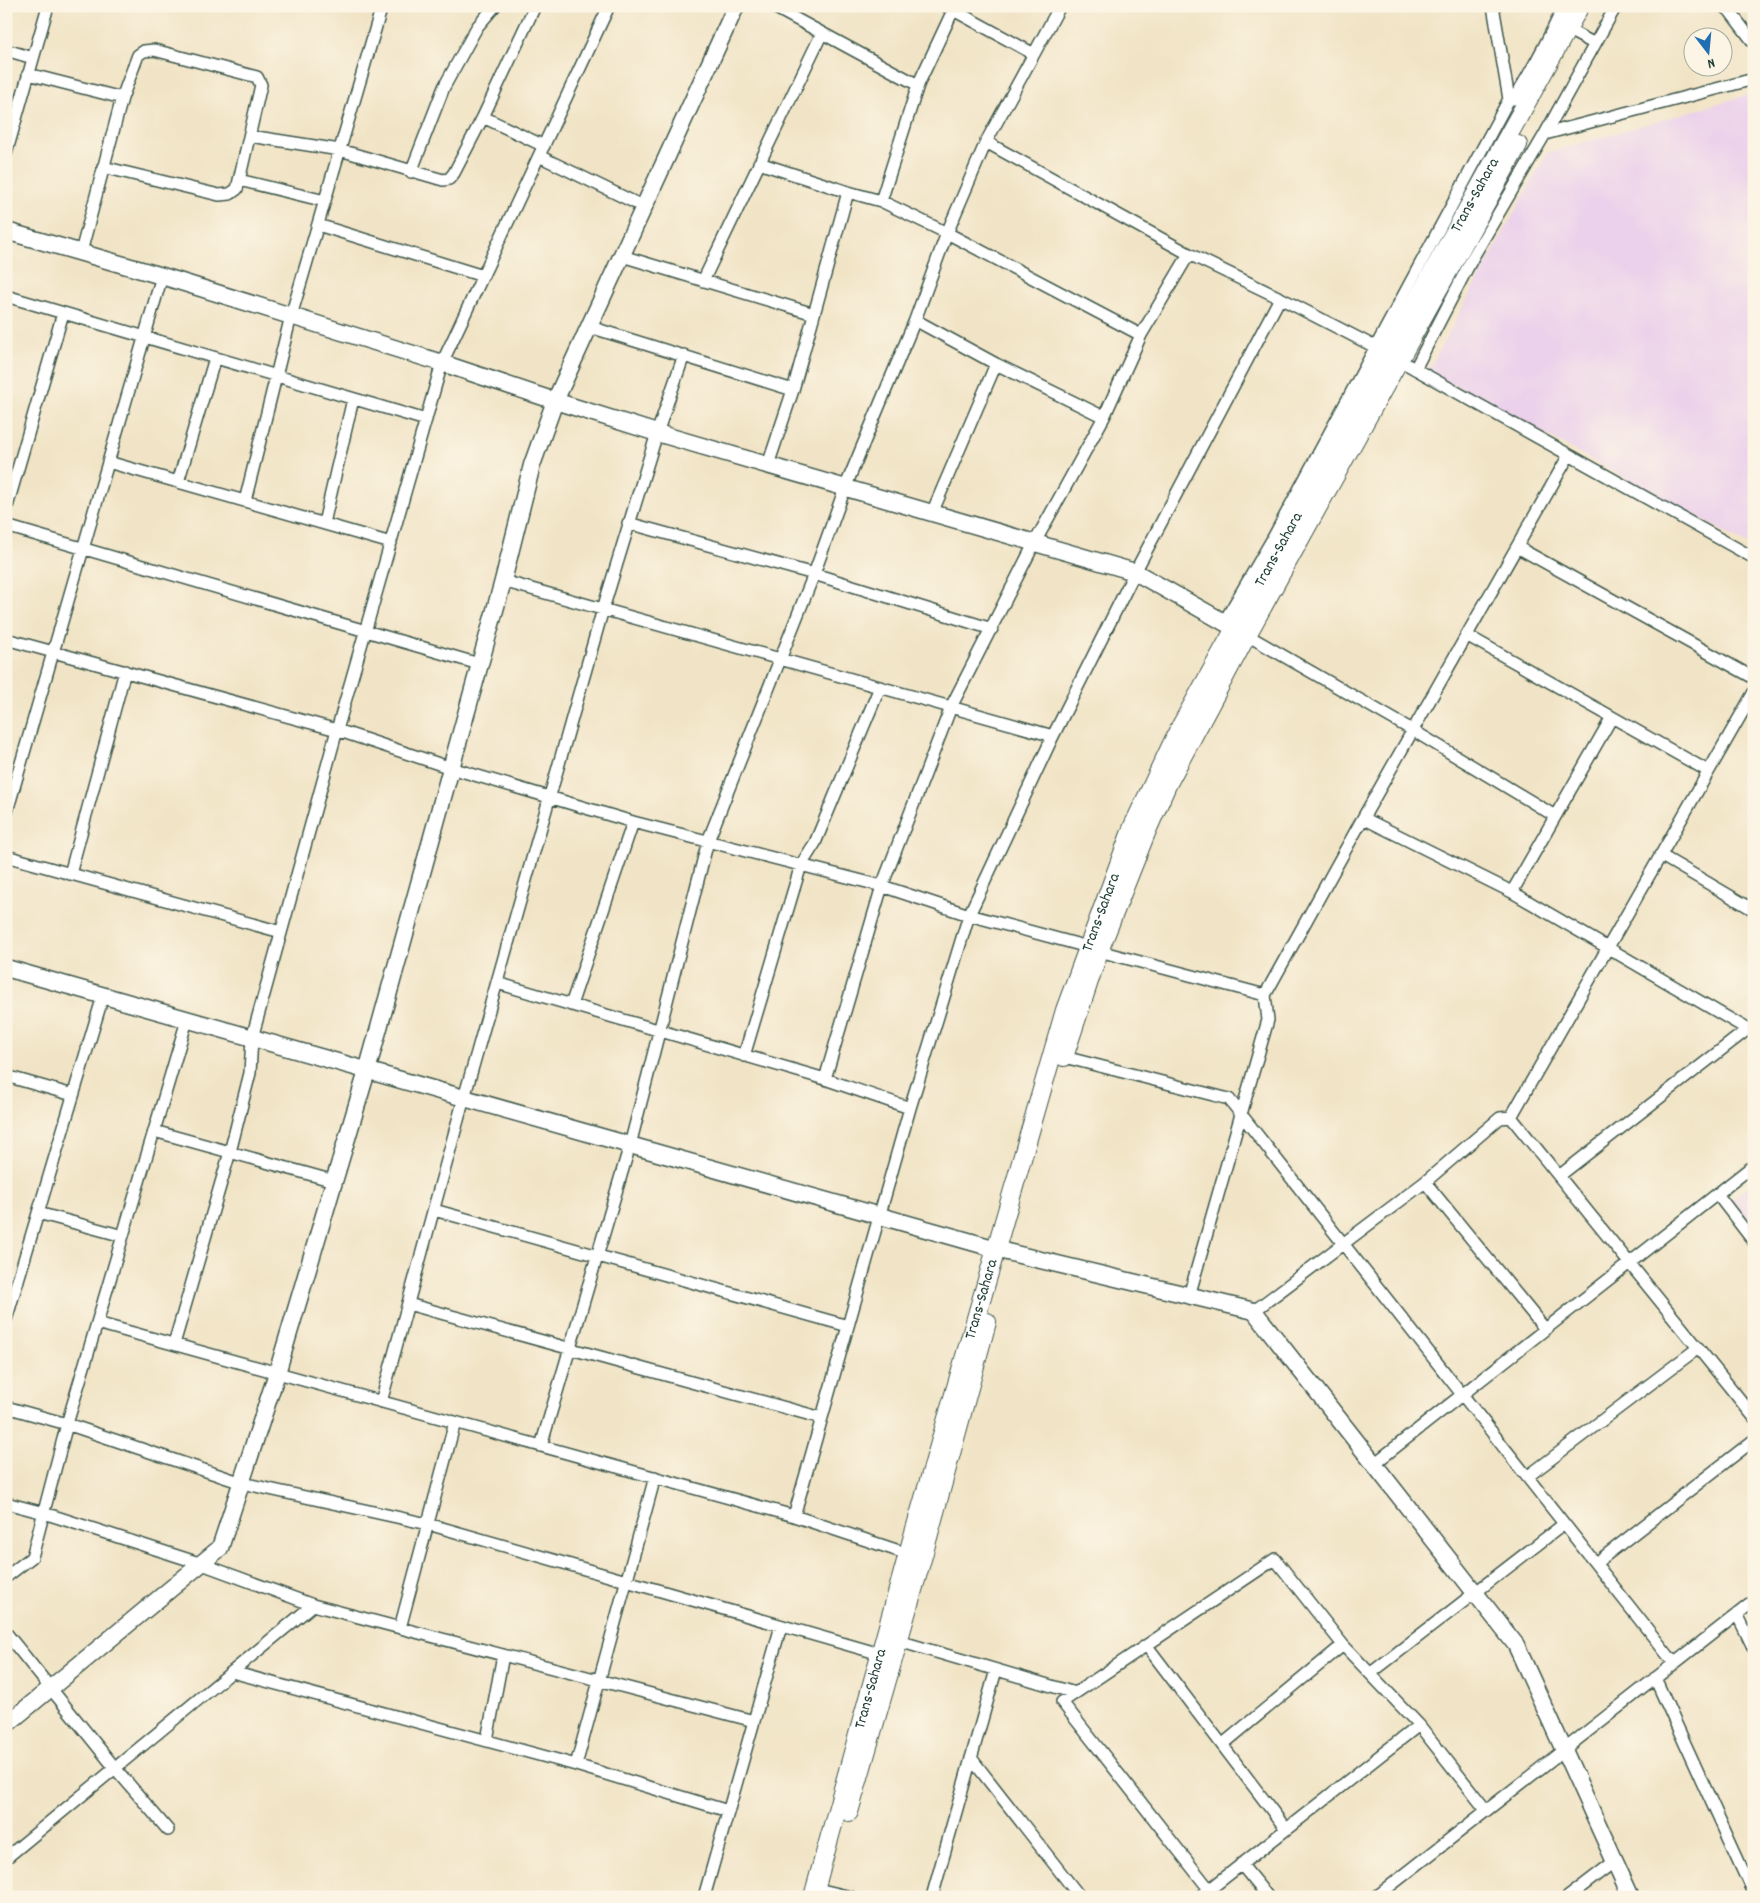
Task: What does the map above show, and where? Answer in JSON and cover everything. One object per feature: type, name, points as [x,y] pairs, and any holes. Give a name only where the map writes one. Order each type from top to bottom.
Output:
[{"type":"main road","name":"Trans-Sahara","points":[[821,1895],[826,1870],[886,1656],[1001,1251],[1051,1083],[1065,1010],[1146,833],[1235,628],[1580,6]]},
{"type":"main road","name":"Trans-Sahara","points":[[1387,354],[1520,140],[1591,6]]},
{"type":"main road","name":"Trans-Sahara","points":[[1051,1083],[1064,1057],[1093,949]]},
{"type":"main road","name":"Trans-Sahara","points":[[892,1639],[908,1554],[930,1505]]},
{"type":"street","points":[[6,154],[48,6]]},
{"type":"street","points":[[245,501],[291,316],[382,6]]},
{"type":"street","points":[[411,172],[444,87],[477,27],[495,6]]},
{"type":"street","points":[[250,136],[340,150],[411,172],[444,180],[449,179],[483,117],[534,6]]},
{"type":"street","points":[[174,1344],[230,1152],[250,1073],[252,1038],[337,730],[442,363],[609,6]]},
{"type":"street","points":[[6,1725],[220,1548],[277,1373],[367,1071],[532,466],[554,402],[736,6]]},
{"type":"street","points":[[772,6],[918,85]]},
{"type":"street","points":[[541,1446],[630,1145],[708,841],[814,574],[845,488],[915,320],[947,233],[986,142],[1060,6]]},
{"type":"street","points":[[1235,628],[1273,538],[1387,354],[1509,99],[1493,6]]},
{"type":"street","points":[[1509,99],[1514,99],[1526,80],[1550,37],[1564,6]]},
{"type":"street","points":[[1416,369],[1473,257],[1545,134],[1616,6]]},
{"type":"street","points":[[881,200],[918,85],[951,8],[1034,54]]},
{"type":"street","points":[[1728,8],[1754,43]]},
{"type":"street","points":[[703,281],[822,33]]},
{"type":"street","points":[[1576,34],[1595,44]]},
{"type":"street","points":[[6,50],[33,58]]},
{"type":"street","points":[[80,252],[103,167],[122,98],[138,55],[144,51],[154,50],[257,77],[261,85],[260,93],[237,190],[230,194],[219,195],[103,167]]},
{"type":"street","points":[[28,74],[122,98]]},
{"type":"street","points":[[1545,134],[1754,79]]},
{"type":"street","points":[[483,117],[644,207]]},
{"type":"street","points":[[986,142],[1190,254],[1280,298],[1416,369],[1754,558]]},
{"type":"street","points":[[759,163],[848,192],[881,200],[1141,335]]},
{"type":"street","points":[[239,180],[325,201]]},
{"type":"street","points":[[768,465],[793,390],[848,192]]},
{"type":"street","points":[[318,225],[483,276]]},
{"type":"street","points":[[6,231],[162,276],[442,363],[554,402],[1135,572],[1414,731],[1555,816]]},
{"type":"street","points":[[825,1079],[882,886],[951,707],[1035,542],[1104,417],[1141,335],[1190,254]]},
{"type":"street","points":[[622,256],[814,314]]},
{"type":"street","points":[[6,815],[162,276]]},
{"type":"street","points":[[6,296],[426,420]]},
{"type":"street","points":[[794,1516],[910,1108],[969,915],[1053,736],[1135,572],[1280,298]]},
{"type":"street","points":[[6,510],[63,313]]},
{"type":"street","points":[[915,320],[996,364],[1104,417]]},
{"type":"street","points":[[590,326],[793,390]]},
{"type":"street","points":[[381,1402],[464,1098],[603,609],[628,523],[684,355]]},
{"type":"street","points":[[178,482],[215,358]]},
{"type":"street","points":[[932,513],[996,364]]},
{"type":"street","points":[[324,523],[353,399]]},
{"type":"street","points":[[1189,1296],[1268,1020],[1265,995],[1569,455]]},
{"type":"street","points":[[108,462],[391,542]]},
{"type":"street","points":[[628,523],[814,574],[992,629]]},
{"type":"street","points":[[6,526],[479,664]]},
{"type":"street","points":[[1517,547],[1754,678]]},
{"type":"street","points":[[502,580],[1053,736]]},
{"type":"street","points":[[1468,636],[1708,771]]},
{"type":"street","points":[[6,639],[54,650],[337,730],[450,768],[633,822],[882,886],[969,915],[1265,995]]},
{"type":"street","points":[[70,874],[125,670]]},
{"type":"street","points":[[744,1056],[801,865],[815,843],[880,687]]},
{"type":"street","points":[[1511,1117],[1754,692]]},
{"type":"street","points":[[1512,892],[1612,717]]},
{"type":"street","points":[[1363,818],[1512,892],[1607,949],[1751,1031],[1559,1176]]},
{"type":"street","points":[[570,1005],[633,822]]},
{"type":"street","points":[[1660,855],[1754,910]]},
{"type":"street","points":[[6,856],[281,932]]},
{"type":"street","points":[[6,968],[1001,1251],[1254,1311],[1516,1645],[1631,1897]]},
{"type":"street","points":[[497,983],[825,1079],[910,1108]]},
{"type":"street","points":[[6,1319],[103,996]]},
{"type":"street","points":[[6,1577],[32,1557],[67,1424],[187,1020]]},
{"type":"street","points":[[1064,1057],[1229,1099],[1674,1663]]},
{"type":"street","points":[[6,1076],[73,1095]]},
{"type":"street","points":[[1511,1117],[1754,1417]]},
{"type":"street","points":[[1254,1311],[1425,1182],[1500,1118],[1511,1117]]},
{"type":"street","points":[[154,1131],[334,1182]]},
{"type":"street","points":[[1374,1464],[1754,1165]]},
{"type":"street","points":[[1425,1182],[1545,1329]]},
{"type":"street","points":[[1717,1194],[1754,1242]]},
{"type":"street","points":[[434,1210],[848,1326]]},
{"type":"street","points":[[38,1213],[123,1236]]},
{"type":"street","points":[[408,1304],[822,1418]]},
{"type":"street","points":[[97,1323],[794,1516],[908,1554]]},
{"type":"street","points":[[1528,1477],[1698,1348]]},
{"type":"street","points":[[6,1407],[67,1424],[242,1483],[428,1524],[886,1656]]},
{"type":"street","points":[[400,1628],[455,1422]]},
{"type":"street","points":[[1596,1563],[1754,1440]]},
{"type":"street","points":[[576,1765],[655,1477]]},
{"type":"street","points":[[6,1503],[44,1513],[202,1564],[312,1605],[754,1720]]},
{"type":"street","points":[[1371,1673],[1564,1524]]},
{"type":"street","points":[[1209,1889],[1062,1702],[1275,1559],[1343,1645],[1419,1725],[1486,1810]]},
{"type":"street","points":[[1376,1897],[1754,1601]]},
{"type":"street","points":[[6,1858],[312,1605]]},
{"type":"street","points":[[1737,1614],[1754,1649]]},
{"type":"street","points":[[704,1897],[781,1626]]},
{"type":"street","points":[[6,1633],[115,1768],[168,1830]]},
{"type":"street","points":[[892,1639],[1075,1693]]},
{"type":"street","points":[[1222,1745],[1343,1645]]},
{"type":"street","points":[[1146,1646],[1286,1829]]},
{"type":"street","points":[[487,1740],[503,1655]]},
{"type":"street","points":[[932,1897],[996,1670]]},
{"type":"street","points":[[232,1672],[487,1740],[728,1811]]},
{"type":"street","points":[[1655,1678],[1754,1895]]},
{"type":"street","points":[[1200,1897],[1419,1725]]},
{"type":"street","points":[[971,1758],[1080,1897]]},
{"type":"street","points":[[1568,1897],[1614,1860]]},
{"type":"street","points":[[1241,1864],[1268,1897]]},
{"type":"street","points":[[821,1895],[852,1897]]},
{"type":"shaded area","points":[[1754,93],[1754,548],[1428,371],[1547,153]]},
{"type":"shaded area","points":[[1754,1182],[1754,1228],[1731,1200]]}]
